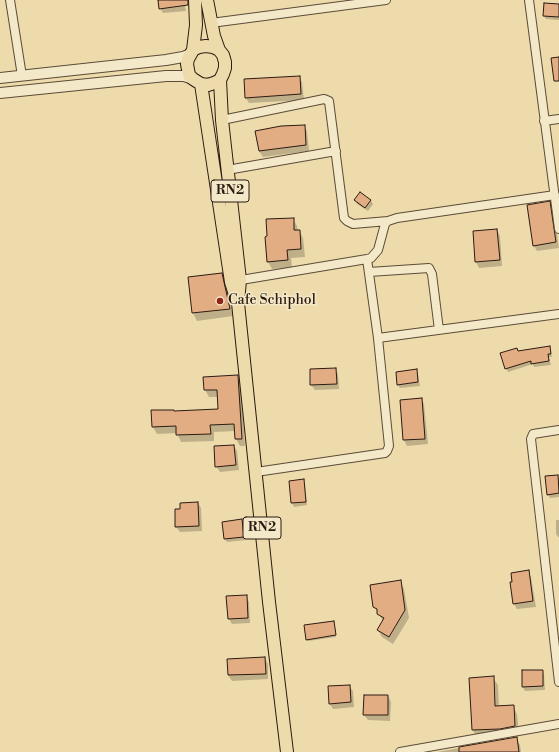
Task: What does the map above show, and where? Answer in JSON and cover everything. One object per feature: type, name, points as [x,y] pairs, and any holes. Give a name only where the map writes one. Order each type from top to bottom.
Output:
[{"type":"main road","name":"RN2","points":[[195,0],[196,25],[192,52],[187,64],[189,75],[197,82],[235,281],[287,752]]},
{"type":"main road","name":"RN2","points":[[207,0],[211,23],[219,50],[223,55],[226,68],[220,80],[222,120],[228,170],[235,281]]},
{"type":"main road","points":[[192,52],[199,47],[206,46],[219,50]]},
{"type":"main road","points":[[197,82],[208,85],[220,80]]},
{"type":"street","points":[[10,0],[22,76]]},
{"type":"street","points":[[211,23],[386,0]]},
{"type":"street","points":[[529,0],[544,121],[556,193],[559,229]]},
{"type":"street","points":[[0,78],[171,59],[183,57],[192,52]]},
{"type":"street","points":[[0,93],[166,76],[184,76],[197,82]]},
{"type":"street","points":[[222,120],[324,99],[329,101],[344,218],[353,224],[388,221],[397,218],[556,193]]},
{"type":"street","points":[[544,121],[559,119]]},
{"type":"street","points":[[228,170],[336,151]]},
{"type":"street","points":[[235,281],[371,258],[378,250],[384,228],[388,221]]},
{"type":"street","points":[[256,472],[387,451],[389,446],[378,338],[367,259]]},
{"type":"street","points":[[369,272],[429,268],[432,274],[439,330]]},
{"type":"street","points":[[378,338],[559,314]]},
{"type":"street","points":[[559,430],[534,434],[531,439],[559,682]]},
{"type":"street","points":[[400,752],[559,724]]},
{"type":"building","points":[[158,0],[188,0],[188,5],[159,9]]},
{"type":"building","points":[[544,3],[559,4],[559,17],[543,16]]},
{"type":"building","points":[[559,57],[559,81],[554,81],[551,58]]},
{"type":"building","points":[[300,76],[301,94],[245,98],[244,79]]},
{"type":"building","points":[[305,125],[306,145],[259,151],[255,131],[281,126]]},
{"type":"building","points":[[360,192],[371,200],[365,208],[354,200]]},
{"type":"building","points":[[550,201],[556,242],[533,246],[527,205]]},
{"type":"building","points":[[294,218],[294,230],[300,230],[301,249],[287,250],[288,260],[267,262],[265,237],[267,236],[266,219]]},
{"type":"building","points":[[497,229],[500,260],[475,262],[473,231]]},
{"type":"building","points":[[222,273],[230,309],[192,313],[188,277]]},
{"type":"building","points":[[550,346],[551,354],[548,354],[549,361],[531,364],[531,361],[505,369],[500,353],[517,348],[518,351]]},
{"type":"building","points":[[336,368],[337,384],[310,385],[310,369]]},
{"type":"building","points":[[417,369],[418,382],[397,385],[396,372]]},
{"type":"building","points":[[238,375],[242,439],[235,439],[234,424],[210,425],[211,434],[176,435],[176,426],[152,427],[151,410],[174,411],[218,409],[217,390],[204,390],[203,377]]},
{"type":"building","points":[[422,398],[425,439],[403,440],[400,400]]},
{"type":"building","points":[[234,445],[236,465],[215,467],[214,446]]},
{"type":"building","points":[[558,475],[559,493],[547,495],[545,476]]},
{"type":"building","points":[[304,479],[306,502],[291,503],[289,481]]},
{"type":"building","points":[[198,502],[199,526],[175,527],[175,509],[180,509],[180,503]]},
{"type":"building","points":[[242,519],[244,537],[224,539],[222,522]]},
{"type":"building","points":[[529,570],[533,601],[513,604],[510,582],[512,582],[511,573]]},
{"type":"building","points":[[401,580],[405,610],[389,637],[377,630],[384,618],[377,614],[377,609],[373,607],[370,585]]},
{"type":"building","points":[[247,595],[248,618],[228,619],[226,596]]},
{"type":"building","points":[[334,621],[336,635],[306,640],[304,625]]},
{"type":"building","points":[[265,657],[266,674],[228,675],[227,659]]},
{"type":"building","points":[[522,670],[543,670],[543,686],[522,687]]},
{"type":"building","points":[[494,676],[495,706],[514,705],[515,726],[500,729],[472,730],[469,678]]},
{"type":"building","points":[[350,685],[351,702],[329,704],[328,686]]},
{"type":"building","points":[[364,695],[388,695],[388,715],[363,715]]},
{"type":"building","points":[[517,737],[519,752],[459,752],[459,747]]},
{"type":"place","name":"Cafe Schiphol","points":[[220,301]]}]
